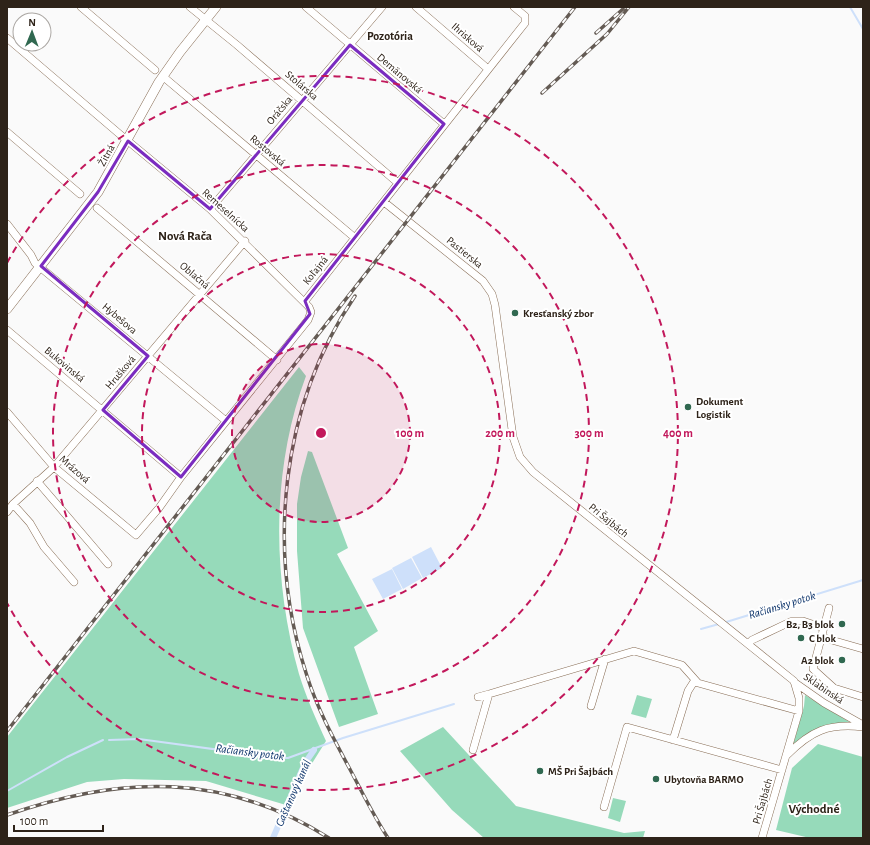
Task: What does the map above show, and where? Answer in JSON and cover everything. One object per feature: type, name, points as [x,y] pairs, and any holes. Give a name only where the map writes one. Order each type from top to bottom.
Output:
[{"type":"main road","name":"Žitná","points":[[7,299],[38,265],[98,192],[125,139],[208,7]]},
{"type":"main road","name":"Žitná","points":[[203,17],[216,7]]},
{"type":"main road","name":"Žitná","points":[[7,309],[38,265]]},
{"type":"street","points":[[81,7],[155,70]]},
{"type":"street","name":"Stolárska","points":[[190,7],[302,99],[398,182]]},
{"type":"street","name":"Demänovská","points":[[306,7],[444,124]]},
{"type":"street","name":"Oráčska","points":[[210,209],[302,99],[382,7]]},
{"type":"street","name":"Ihrisková","points":[[416,7],[488,69]]},
{"type":"street","name":"Koľajná","points":[[136,535],[310,317],[310,308],[305,301],[526,20],[525,16],[514,7]]},
{"type":"street","name":"Remeselnícka","points":[[7,38],[125,139],[210,209],[245,241],[305,301]]},
{"type":"street","name":"Rostovská","points":[[166,79],[355,238]]},
{"type":"street","points":[[7,132],[80,194]]},
{"type":"street","name":"Pastierska","points":[[384,202],[483,281],[492,294]]},
{"type":"street","name":"Oblačná","points":[[98,208],[277,360]]},
{"type":"street","name":"Hybešova","points":[[7,224],[38,265],[226,421]]},
{"type":"street","name":"Hrušková","points":[[7,512],[13,504],[37,481],[54,467],[199,293],[245,241]]},
{"type":"street","name":"Pri Šajbách","points":[[492,294],[495,305],[513,437],[517,452],[522,460],[571,503],[794,681],[799,698],[798,711],[762,838]]},
{"type":"street","name":"Bukovinská","points":[[7,330],[182,477]]},
{"type":"street","name":"Mrázová","points":[[7,412],[54,467],[136,535]]},
{"type":"street","points":[[37,481],[108,564]]},
{"type":"street","points":[[13,504],[30,523],[44,547],[74,582]]},
{"type":"street","points":[[829,608],[813,667],[814,670],[834,688],[863,697]]},
{"type":"street","points":[[748,644],[752,640],[792,621],[803,621],[824,628]]},
{"type":"street","points":[[821,637],[863,649]]},
{"type":"street","points":[[478,697],[634,651],[682,665],[698,683],[798,711]]},
{"type":"street","points":[[591,706],[605,659]]},
{"type":"street","points":[[674,740],[688,691],[695,680]]},
{"type":"street","name":"Sklabinská","points":[[794,681],[824,703],[863,726]]},
{"type":"street","points":[[473,750],[489,694]]},
{"type":"street","points":[[786,756],[807,737],[824,729],[838,726],[863,726]]},
{"type":"street","name":"Pri Šajbách","points":[[604,807],[627,727],[782,770]]},
{"type":"highlighted area","points":[[350,45],[444,124],[305,301],[310,314],[181,477],[103,410],[148,356],[41,266],[98,192],[128,141],[210,209]]},
{"type":"green space","points":[[299,367],[306,376],[286,448],[281,486],[279,524],[280,562],[290,637],[299,674],[308,700],[326,741],[286,805],[206,781],[124,779],[87,782],[7,808],[7,737]]},
{"type":"green space","points":[[308,451],[312,452],[348,548],[337,554],[378,631],[354,647],[378,714],[339,727],[303,628],[297,551],[297,504],[301,477]]},
{"type":"green space","points":[[637,695],[652,699],[646,718],[631,714]]},
{"type":"green space","points":[[805,695],[851,723],[834,724],[820,728],[806,735],[793,745],[804,706]]},
{"type":"green space","points":[[443,727],[516,806],[624,833],[645,831],[643,838],[484,838],[452,810],[400,751]]},
{"type":"green space","points":[[818,744],[863,757],[863,838],[810,838],[776,830],[792,768]]},
{"type":"green space","points":[[613,798],[626,801],[620,822],[608,818]]},
{"type":"water","points":[[431,547],[442,568],[423,578],[412,557]]},
{"type":"water","points":[[411,558],[422,578],[403,589],[392,568]]},
{"type":"water","points":[[392,569],[402,589],[383,599],[372,579]]},
{"type":"waterway","points":[[850,7],[863,29]]},
{"type":"waterway","name":"Račiansky potok","points":[[723,623],[863,580]]},
{"type":"waterway","name":"Račiansky potok","points":[[701,629],[719,624]]},
{"type":"waterway","name":"Račiansky potok","points":[[109,740],[139,739],[288,758],[343,738],[454,704]]},
{"type":"waterway","name":"Račiansky potok","points":[[7,791],[67,757],[103,740]]},
{"type":"waterway","name":"Gaštanový kanál","points":[[273,838],[305,763],[314,750]]},
{"type":"railway","points":[[7,731],[575,7]]},
{"type":"railway","points":[[542,93],[607,34],[629,7]]},
{"type":"railway","points":[[596,33],[623,9]]},
{"type":"railway","points":[[355,296],[330,339],[310,384],[296,432],[288,480],[284,530],[287,579],[294,628],[311,689],[334,739],[388,838]]},
{"type":"railway","points":[[7,815],[49,802],[91,792],[131,787],[171,787],[211,791],[250,801],[290,816],[329,838]]},
{"type":"place","name":"Kresťanský zbor","points":[[515,313]]},
{"type":"place","name":"Dokument Logistik","points":[[688,407]]},
{"type":"place","name":"B2, B3 blok","points":[[842,624]]},
{"type":"place","name":"C blok","points":[[801,638]]},
{"type":"place","name":"A2 blok","points":[[842,660]]},
{"type":"place","name":"MŠ Pri Šajbách","points":[[540,771]]},
{"type":"place","name":"Ubytovňa BARMO","points":[[656,779]]},
{"type":"district","name":"Pozotória","points":[[390,36]]},
{"type":"district","name":"Nová Rača","points":[[185,235]]},
{"type":"district","name":"Východné","points":[[814,808]]}]
